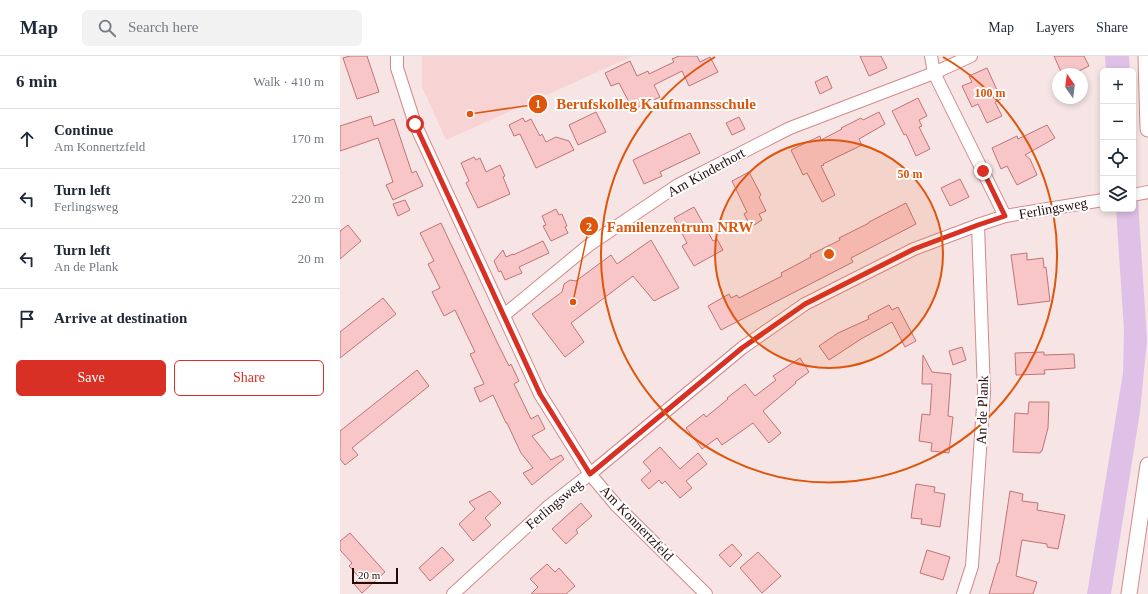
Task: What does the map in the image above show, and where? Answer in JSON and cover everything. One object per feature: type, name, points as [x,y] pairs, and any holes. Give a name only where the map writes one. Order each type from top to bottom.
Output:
[{"type":"street","name":"Am Konnertzfeld","points":[[397,56],[397,68],[415,124],[540,394],[590,474],[616,505],[706,594]]},
{"type":"street","points":[[931,56],[934,74],[1005,216]]},
{"type":"street","name":"Am Kinderhort","points":[[504,315],[589,245],[678,185],[790,128],[934,74],[971,56]]},
{"type":"street","points":[[1146,56],[1148,129]]},
{"type":"street","points":[[1136,194],[1148,192]]},
{"type":"street","name":"Ferlingsweg","points":[[453,594],[549,506],[590,474],[742,348],[805,304],[914,249],[978,225],[1005,216],[1100,200]]},
{"type":"street","name":"An de Plank","points":[[963,594],[972,566],[984,392],[978,225]]},
{"type":"street","points":[[1129,594],[1148,465]]},
{"type":"shaded area","points":[[422,56],[633,56],[446,140],[422,87]]},
{"type":"shaded area","points":[[1105,56],[1129,56],[1130,68],[1106,68]]},
{"type":"shaded area","points":[[1136,201],[1138,201],[1147,340],[1140,412],[1111,594],[1087,594],[1123,373],[1124,330],[1116,212],[1136,212]]},
{"type":"building","points":[[350,56],[367,56],[379,92],[357,99],[343,58]]},
{"type":"building","points":[[679,56],[697,56],[700,62],[710,57],[718,72],[689,86],[682,71],[654,85],[660,97],[633,110],[619,83],[611,86],[605,73],[630,61],[637,76],[648,71],[649,74],[674,62],[672,59]]},
{"type":"building","points":[[860,56],[881,56],[887,68],[869,76]]},
{"type":"building","points":[[1054,56],[1084,56],[1089,66],[1085,68],[1059,68]]},
{"type":"building","points":[[987,68],[1001,99],[995,102],[1002,116],[987,123],[978,104],[972,107],[962,86],[972,82],[969,76]]},
{"type":"building","points":[[827,76],[832,88],[820,94],[815,82]]},
{"type":"building","points":[[918,98],[927,116],[919,120],[922,126],[919,127],[930,149],[916,156],[906,134],[904,135],[892,111]]},
{"type":"building","points":[[596,112],[606,132],[578,145],[569,125]]},
{"type":"building","points":[[879,112],[885,124],[859,139],[862,145],[821,166],[835,195],[822,202],[807,173],[803,175],[791,150],[820,136],[821,140],[861,118],[863,120]]},
{"type":"building","points":[[371,116],[374,126],[394,119],[412,173],[416,171],[423,186],[393,200],[386,185],[393,182],[378,138],[340,151],[340,126]]},
{"type":"building","points":[[739,117],[745,129],[732,135],[726,123]]},
{"type":"building","points":[[523,118],[525,122],[531,119],[540,136],[542,134],[546,142],[556,137],[569,141],[574,150],[536,168],[520,134],[514,136],[509,125]]},
{"type":"building","points":[[1047,125],[1055,138],[1025,155],[1030,159],[1037,175],[1017,185],[1007,166],[1001,169],[992,148],[1017,136],[1018,139]]},
{"type":"building","points":[[690,133],[700,153],[660,172],[662,176],[644,184],[633,160]]},
{"type":"building","points":[[474,157],[476,160],[480,158],[486,172],[500,165],[510,194],[478,208],[466,183],[469,181],[461,163]]},
{"type":"building","points":[[749,172],[761,195],[759,197],[766,211],[759,214],[762,220],[751,227],[744,214],[747,212],[732,181]]},
{"type":"building","points":[[960,179],[969,197],[950,206],[941,188]]},
{"type":"building","points":[[405,200],[410,210],[398,216],[393,204]]},
{"type":"building","points":[[906,203],[916,224],[851,258],[853,262],[721,330],[708,306],[729,294],[731,298],[737,295],[739,298],[782,276],[781,273],[811,257],[810,255]]},
{"type":"building","points":[[694,207],[713,241],[717,239],[723,250],[694,266],[682,246],[687,243],[674,218]]},
{"type":"building","points":[[556,209],[559,215],[562,214],[568,233],[551,241],[543,226],[546,225],[542,216]]},
{"type":"building","points":[[441,223],[497,342],[509,366],[511,364],[519,381],[514,384],[531,419],[538,415],[545,429],[532,436],[551,460],[561,455],[564,459],[532,485],[523,473],[533,468],[521,453],[493,395],[480,402],[474,388],[484,384],[470,354],[475,352],[455,310],[444,316],[432,292],[440,288],[428,264],[434,261],[420,233]]},
{"type":"building","points":[[348,225],[361,241],[340,259],[340,231]]},
{"type":"building","points":[[651,240],[679,288],[654,301],[633,276],[571,323],[584,342],[565,357],[532,314],[562,292],[564,284],[570,280],[576,281],[611,255],[617,264]]},
{"type":"building","points":[[543,241],[549,253],[519,267],[522,273],[505,280],[494,261],[503,250],[506,257]]},
{"type":"building","points":[[1027,253],[1027,260],[1043,258],[1044,268],[1046,267],[1050,301],[1018,305],[1011,255]]},
{"type":"building","points":[[383,298],[396,314],[340,358],[340,332]]},
{"type":"building","points":[[889,305],[892,310],[898,307],[916,341],[905,347],[892,322],[861,339],[829,360],[819,346],[838,333],[869,319],[868,316]]},
{"type":"building","points":[[962,347],[966,360],[953,365],[949,351]]},
{"type":"building","points":[[1044,352],[1044,355],[1074,354],[1075,368],[1044,370],[1045,374],[1016,375],[1015,353]]},
{"type":"building","points":[[923,355],[932,372],[951,374],[948,416],[953,417],[949,453],[931,451],[932,443],[919,441],[922,414],[930,415],[932,384],[922,384]]},
{"type":"building","points":[[800,358],[809,372],[795,382],[796,383],[763,411],[781,433],[769,443],[753,423],[722,445],[717,438],[702,449],[686,428],[704,414],[706,417],[745,384],[755,396],[776,380],[773,376]]},
{"type":"building","points":[[417,370],[429,386],[352,448],[358,455],[345,465],[340,459],[340,431]]},
{"type":"building","points":[[1029,402],[1049,402],[1048,428],[1042,451],[1040,453],[1013,452],[1015,413],[1028,414]]},
{"type":"building","points":[[660,447],[680,469],[698,453],[707,464],[686,481],[692,488],[680,498],[665,481],[662,484],[659,480],[649,489],[641,480],[651,471],[643,462]]},
{"type":"building","points":[[916,484],[935,487],[934,492],[945,494],[940,527],[921,524],[922,519],[911,518]]},
{"type":"building","points":[[490,491],[501,503],[485,518],[491,525],[473,541],[459,524],[475,509],[469,502]]},
{"type":"building","points":[[1010,491],[1023,494],[1022,501],[1038,503],[1037,510],[1065,515],[1058,549],[1047,547],[1047,544],[1022,540],[1016,576],[1037,582],[1033,594],[989,594],[999,563]]},
{"type":"building","points":[[581,503],[592,516],[576,530],[578,533],[566,544],[552,529]]},
{"type":"building","points":[[350,533],[385,572],[362,593],[354,584],[360,578],[349,566],[352,563],[340,550],[340,541]]},
{"type":"building","points":[[732,544],[742,555],[730,567],[719,555]]},
{"type":"building","points":[[442,547],[454,560],[430,581],[419,568]]},
{"type":"building","points":[[927,550],[950,557],[943,580],[920,573]]},
{"type":"building","points":[[758,552],[781,576],[762,593],[740,568]]},
{"type":"building","points":[[547,564],[555,572],[559,568],[575,586],[566,594],[531,594],[538,587],[530,579]]},
{"type":"place","name":"Berufskolleg Kaufmannsschule","points":[[470,114]]},
{"type":"place","name":"Familenzentrum NRW","points":[[573,302]]},
{"type":"route","points":[[415,124],[540,394],[590,474],[742,348],[805,304],[914,249],[1005,216],[983,171]]}]
